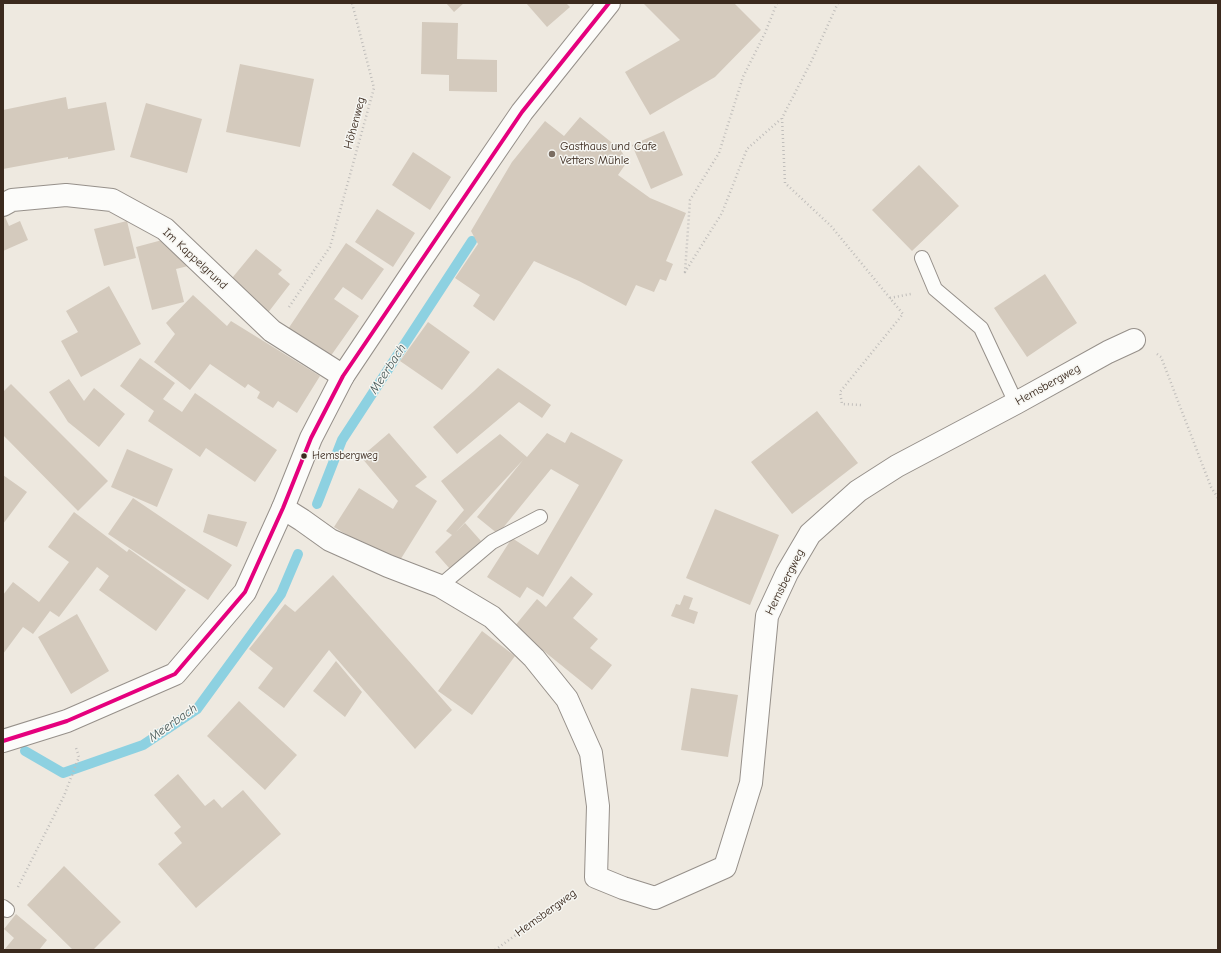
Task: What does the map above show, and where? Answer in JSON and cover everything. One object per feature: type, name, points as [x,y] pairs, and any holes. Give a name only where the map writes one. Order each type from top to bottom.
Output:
[{"type":"street","points":[[3,741],[67,721],[175,674],[245,592],[283,508],[312,438],[343,376],[522,112],[609,3]]},
{"type":"street","name":"Im Kappelgrund","points":[[3,205],[12,200],[66,195],[112,200],[165,229],[272,331],[343,376]]},
{"type":"street","name":"Hemsbergweg","points":[[596,877],[623,888],[655,898],[725,868],[751,783],[767,616],[788,573],[810,534],[858,491],[896,466],[1016,403],[1108,352],[1134,340]]},
{"type":"street","points":[[283,508],[330,540],[388,566],[440,586],[492,617],[534,658],[567,699],[591,753],[598,806],[596,877]]},
{"type":"lane","points":[[922,258],[935,289],[981,328],[1016,403]]},
{"type":"lane","points":[[440,586],[492,542],[540,517]]},
{"type":"path","name":"Höhenweg","points":[[272,331],[330,247],[374,88],[352,3]]},
{"type":"path","points":[[777,3],[765,33],[743,77],[719,153],[690,200],[685,272],[722,213],[747,149],[782,118],[811,62],[838,3]]},
{"type":"path","points":[[782,118],[785,182],[831,226],[903,314],[840,392],[842,404],[862,405]]},
{"type":"path","points":[[1134,340],[1161,357],[1210,487],[1218,498]]},
{"type":"path","points":[[5,908],[64,796],[79,757]]},
{"type":"path","name":"Hemsbergweg","points":[[495,950],[596,877]]},
{"type":"building","points":[[446,3],[464,3],[454,12]]},
{"type":"building","points":[[526,3],[566,3],[570,7],[547,27]]},
{"type":"building","points":[[643,3],[734,3],[761,30],[715,77],[650,115],[625,72],[680,40]]},
{"type":"building","points":[[422,22],[458,23],[457,59],[497,60],[497,92],[449,91],[449,75],[421,74]]},
{"type":"building","points":[[240,64],[314,79],[300,147],[226,132]]},
{"type":"building","points":[[66,97],[68,109],[106,102],[115,150],[3,169],[3,110]]},
{"type":"building","points":[[146,103],[202,119],[187,173],[130,157]]},
{"type":"building","points":[[580,117],[621,150],[627,162],[618,175],[650,198],[686,213],[666,261],[673,264],[666,281],[660,279],[654,292],[636,285],[626,306],[579,281],[534,261],[494,321],[473,306],[480,295],[455,278],[478,244],[471,231],[512,162],[545,121],[564,136]]},
{"type":"building","points":[[664,131],[683,175],[651,189],[632,145]]},
{"type":"building","points":[[413,152],[451,177],[430,210],[392,185]]},
{"type":"building","points":[[919,165],[959,206],[912,251],[872,210]]},
{"type":"building","points":[[377,209],[415,233],[393,267],[355,242]]},
{"type":"building","points":[[3,212],[9,226],[20,221],[28,240],[3,251]]},
{"type":"building","points":[[127,221],[136,258],[104,266],[94,229]]},
{"type":"building","points":[[166,239],[192,265],[176,269],[184,302],[152,310],[136,247]]},
{"type":"building","points":[[346,243],[384,269],[362,300],[343,287],[334,299],[359,316],[330,357],[288,329]]},
{"type":"building","points":[[256,249],[282,270],[278,274],[290,284],[267,314],[228,283]]},
{"type":"building","points":[[1045,274],[1077,323],[1027,357],[994,308]]},
{"type":"building","points":[[109,286],[141,344],[81,377],[61,341],[78,332],[66,311]]},
{"type":"building","points":[[193,295],[227,326],[231,321],[320,376],[297,413],[278,401],[273,408],[257,398],[260,392],[248,384],[245,388],[210,364],[190,390],[154,362],[175,334],[166,323]]},
{"type":"building","points":[[428,322],[470,352],[442,390],[400,361]]},
{"type":"building","points":[[140,358],[175,383],[163,399],[182,412],[195,393],[277,450],[255,482],[206,448],[200,457],[148,421],[154,411],[120,386]]},
{"type":"building","points":[[498,368],[551,405],[542,418],[519,402],[457,454],[433,427]]},
{"type":"building","points":[[69,379],[84,401],[94,388],[125,414],[99,447],[68,422],[49,392]]},
{"type":"building","points":[[11,384],[108,481],[78,511],[3,435],[3,392]]},
{"type":"building","points":[[817,411],[858,463],[792,514],[751,462]]},
{"type":"building","points":[[571,432],[623,460],[543,597],[527,587],[520,598],[487,577],[512,538],[538,555],[579,485],[551,469],[498,534],[477,517],[523,460],[456,532],[465,523],[481,541],[450,569],[435,552],[452,535],[446,531],[464,510],[441,481],[500,434],[527,457],[547,433],[565,443]]},
{"type":"building","points":[[389,433],[427,477],[415,486],[437,501],[397,565],[334,527],[359,488],[393,509],[398,501],[361,457]]},
{"type":"building","points":[[127,449],[173,469],[157,507],[111,487]]},
{"type":"building","points":[[3,475],[27,492],[3,524]]},
{"type":"building","points":[[133,498],[232,565],[208,600],[108,534]]},
{"type":"building","points":[[715,509],[779,535],[750,605],[686,578]]},
{"type":"building","points":[[74,512],[127,552],[129,549],[186,590],[156,631],[99,590],[109,576],[97,567],[59,617],[50,611],[33,634],[23,627],[3,654],[3,595],[13,582],[39,602],[69,562],[48,547]]},
{"type":"building","points":[[208,514],[247,522],[237,547],[203,532]]},
{"type":"building","points":[[333,575],[452,710],[415,749],[329,650],[284,708],[258,688],[273,668],[249,649],[285,604],[295,612]]},
{"type":"building","points":[[571,576],[593,594],[573,618],[598,639],[590,648],[612,665],[592,690],[514,627],[537,599],[546,607]]},
{"type":"building","points":[[684,595],[693,598],[689,609],[698,612],[694,624],[671,616],[676,604],[680,605]]},
{"type":"building","points":[[77,614],[109,671],[71,694],[38,637]]},
{"type":"building","points":[[482,631],[515,656],[472,715],[438,691]]},
{"type":"building","points":[[336,661],[362,692],[345,717],[313,691]]},
{"type":"building","points":[[691,688],[738,695],[728,757],[681,750]]},
{"type":"building","points":[[239,701],[297,755],[265,790],[207,736]]},
{"type":"building","points":[[178,774],[205,806],[214,799],[222,808],[243,790],[281,834],[196,908],[158,864],[182,843],[174,833],[181,827],[154,795]]},
{"type":"building","points":[[64,866],[121,922],[93,950],[73,950],[27,905]]},
{"type":"building","points":[[16,914],[47,940],[39,950],[4,950],[14,938],[4,929]]},
{"type":"waterway","name":"Meerbach","points":[[317,504],[342,440],[472,241]]},
{"type":"waterway","name":"Meerbach","points":[[25,751],[63,773],[143,745],[197,709],[281,594],[298,554]]},
{"type":"transit line","points":[[3,741],[67,721],[175,674],[245,592],[283,508],[311,438],[343,376],[522,112],[609,3]]},
{"type":"place","name":"Gasthaus und Cafe Vetters Mühle","points":[[552,154]]},
{"type":"place","name":"Hemsbergweg","points":[[304,456]]}]
